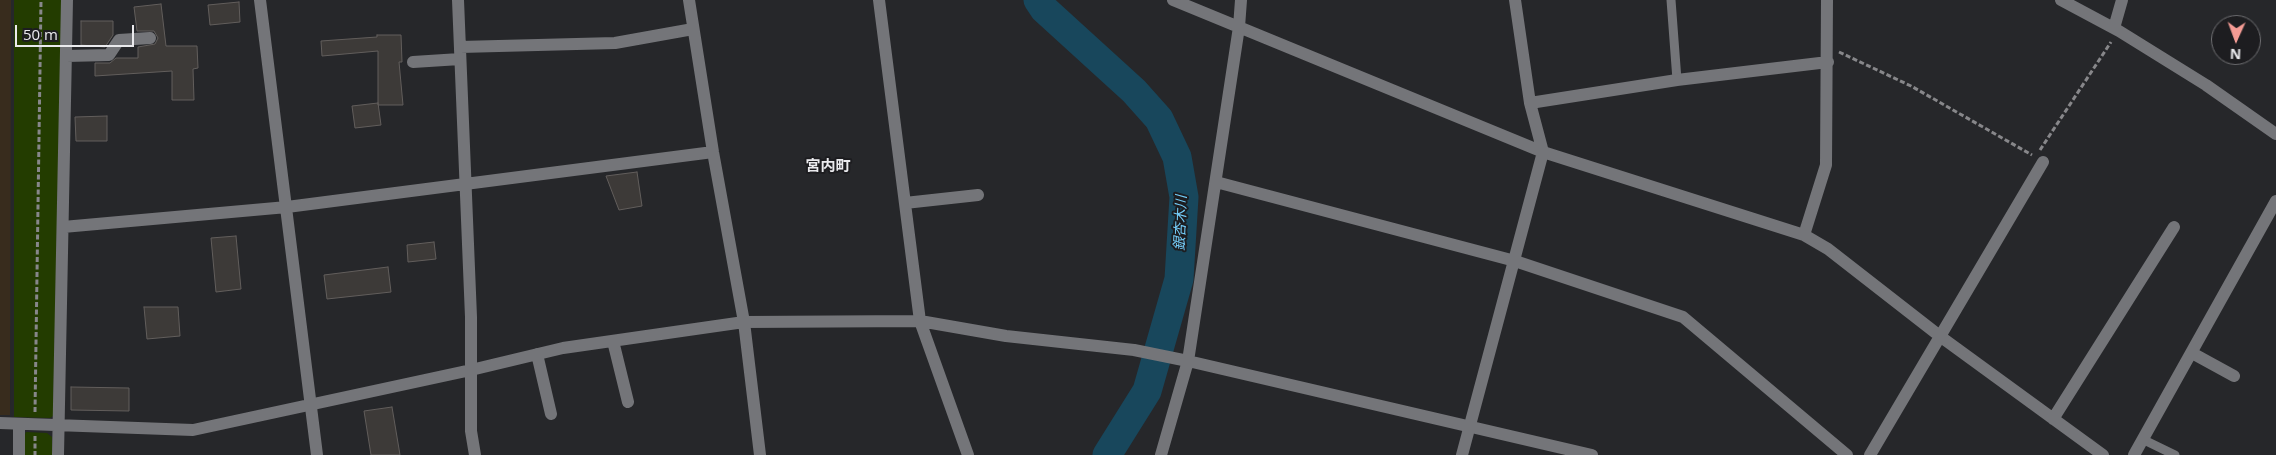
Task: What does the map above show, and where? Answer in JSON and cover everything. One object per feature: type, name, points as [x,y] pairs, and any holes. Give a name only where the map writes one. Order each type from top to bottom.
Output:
[{"type":"street","points":[[58,455],[67,0]]},
{"type":"street","points":[[260,0],[317,455]]},
{"type":"street","points":[[458,0],[471,370],[471,431],[475,455]]},
{"type":"street","points":[[689,0],[713,152],[744,322],[760,455]]},
{"type":"street","points":[[880,0],[920,321],[968,455]]},
{"type":"street","points":[[1172,0],[1543,152],[1804,235],[1828,249],[1941,338],[2103,455]]},
{"type":"street","points":[[1161,455],[1188,360],[1239,27],[1241,0]]},
{"type":"street","points":[[1462,455],[1472,426],[1543,152],[1530,103],[1515,0]]},
{"type":"street","points":[[1804,235],[1826,166],[1827,0]]},
{"type":"street","points":[[2061,0],[2116,29],[2206,85],[2276,134]]},
{"type":"street","points":[[2116,29],[2122,0]]},
{"type":"street","points":[[413,62],[460,53],[615,43],[694,29]]},
{"type":"street","points":[[66,56],[109,55],[119,40],[150,38]]},
{"type":"street","points":[[1530,103],[1677,80],[1828,62]]},
{"type":"street","points":[[63,227],[287,207],[713,152]]},
{"type":"street","points":[[1870,455],[1941,338],[2043,162]]},
{"type":"street","points":[[1216,182],[1515,261],[1683,317],[1847,455]]},
{"type":"street","points":[[905,203],[978,195]]},
{"type":"street","points":[[2134,455],[2276,201]]},
{"type":"street","points":[[2053,419],[2174,227]]},
{"type":"street","points":[[0,424],[193,430],[471,370],[563,348],[744,322],[920,321],[1006,336],[1134,350],[1188,360],[1592,455]]},
{"type":"street","points":[[614,341],[628,402]]},
{"type":"street","points":[[2192,353],[2234,376]]},
{"type":"street","points":[[537,354],[551,414]]},
{"type":"street","points":[[19,424],[19,455]]},
{"type":"lane","points":[[1671,0],[1677,80]]},
{"type":"lane","points":[[2142,439],[2174,455]]},
{"type":"path","points":[[35,424],[42,0]]},
{"type":"path","points":[[1826,46],[1911,86],[2035,157],[2116,29]]},
{"type":"shaded area","points":[[0,0],[11,0],[10,415],[0,415]]},
{"type":"green space","points":[[14,0],[62,0],[53,416],[50,418],[14,417]]},
{"type":"green space","points":[[26,432],[47,433],[52,437],[52,455],[24,455],[24,437]]},
{"type":"building","points":[[239,2],[240,22],[210,25],[208,5]]},
{"type":"building","points":[[161,4],[166,46],[197,46],[198,68],[193,69],[194,100],[172,100],[172,71],[95,76],[95,63],[110,63],[116,58],[138,58],[138,47],[155,44],[158,38],[154,31],[137,31],[134,7]]},
{"type":"building","points":[[81,21],[113,21],[113,35],[105,47],[81,45]]},
{"type":"building","points":[[377,35],[401,35],[402,62],[399,62],[403,105],[378,105],[378,51],[322,56],[321,41],[377,37]]},
{"type":"building","points":[[378,103],[381,125],[355,128],[352,106]]},
{"type":"building","points":[[107,116],[107,141],[76,141],[75,117]]},
{"type":"building","points":[[637,172],[642,206],[619,210],[606,176]]},
{"type":"building","points":[[236,236],[241,289],[216,292],[211,238]]},
{"type":"building","points":[[434,242],[436,259],[408,262],[407,245]]},
{"type":"building","points":[[388,267],[391,292],[327,299],[324,275]]},
{"type":"building","points":[[144,307],[178,307],[180,336],[147,339]]},
{"type":"building","points":[[71,387],[129,388],[129,411],[71,410]]},
{"type":"building","points":[[392,407],[400,455],[371,455],[364,411]]},
{"type":"waterway","name":"銀杏木川","points":[[1038,0],[1044,9],[1134,91],[1159,119],[1177,157],[1184,197],[1179,279],[1147,391],[1107,455]]},
{"type":"district","name":"宮内町","points":[[828,167]]}]
